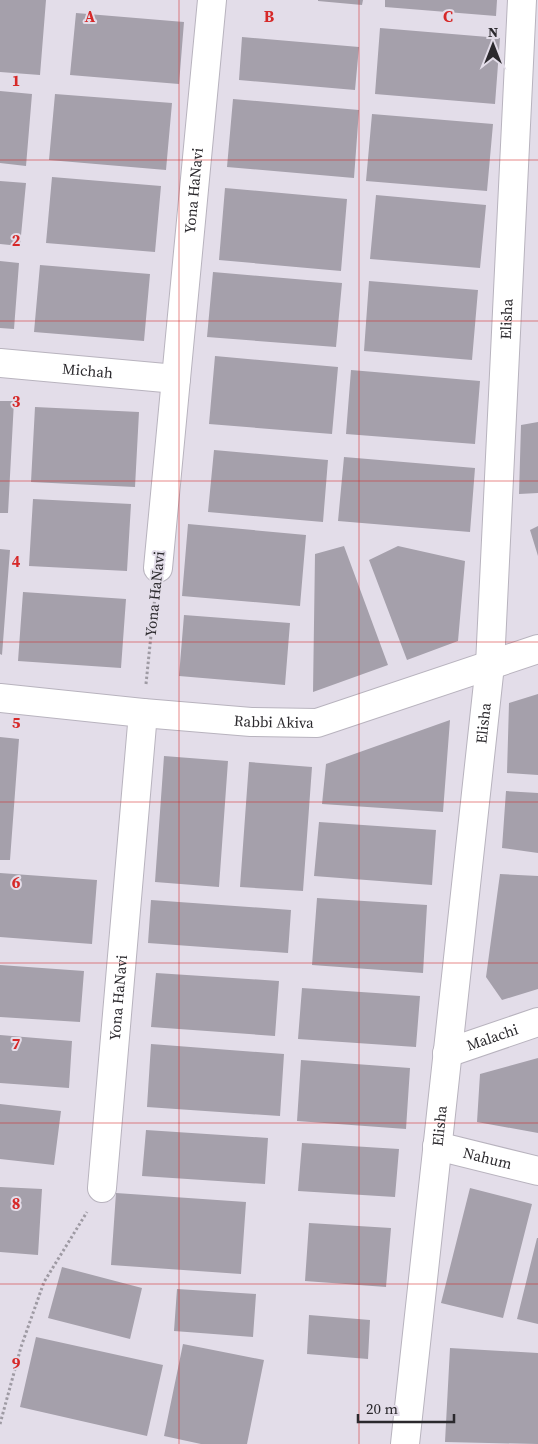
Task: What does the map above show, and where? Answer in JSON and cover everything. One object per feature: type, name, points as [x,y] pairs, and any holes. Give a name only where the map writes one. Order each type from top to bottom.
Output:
[{"type":"street","name":"Yona HaNavi","points":[[158,568],[212,0]]},
{"type":"street","name":"Elisha","points":[[405,1444],[490,665],[522,0]]},
{"type":"street","name":"Michah","points":[[0,363],[176,379]]},
{"type":"street","name":"Rabbi Akiva","points":[[0,698],[251,722],[317,723],[538,649]]},
{"type":"street","name":"Yona HaNavi","points":[[102,1188],[143,713]]},
{"type":"street","name":"Malachi","points":[[447,1053],[538,1022]]},
{"type":"street","name":"Nahum","points":[[437,1146],[538,1171]]},
{"type":"path","name":"Yona HaNavi","points":[[143,713],[158,568]]},
{"type":"path","points":[[0,1424],[21,1347],[44,1282],[102,1188]]},
{"type":"building","points":[[0,0],[46,0],[40,75],[0,72]]},
{"type":"building","points":[[318,0],[363,0],[362,5]]},
{"type":"building","points":[[385,0],[497,0],[496,16],[385,7]]},
{"type":"building","points":[[76,13],[184,22],[179,84],[70,75]]},
{"type":"building","points":[[380,28],[500,38],[495,104],[375,94]]},
{"type":"building","points":[[242,37],[359,47],[355,90],[239,80]]},
{"type":"building","points":[[0,91],[32,94],[26,166],[0,163]]},
{"type":"building","points":[[55,94],[172,103],[166,170],[49,160]]},
{"type":"building","points":[[233,99],[359,110],[354,178],[227,167]]},
{"type":"building","points":[[372,114],[493,124],[487,191],[366,181]]},
{"type":"building","points":[[52,177],[161,186],[155,252],[46,243]]},
{"type":"building","points":[[0,181],[26,183],[20,246],[0,244]]},
{"type":"building","points":[[225,188],[347,199],[341,271],[219,260]]},
{"type":"building","points":[[376,195],[486,205],[480,268],[370,259]]},
{"type":"building","points":[[0,261],[19,263],[14,329],[0,328]]},
{"type":"building","points":[[40,265],[150,274],[144,341],[34,332]]},
{"type":"building","points":[[213,272],[342,283],[336,347],[207,337]]},
{"type":"building","points":[[369,281],[478,290],[472,360],[364,351]]},
{"type":"building","points":[[215,356],[338,367],[332,434],[209,424]]},
{"type":"building","points":[[351,370],[480,381],[475,444],[346,434]]},
{"type":"building","points":[[0,401],[14,401],[8,513],[0,513]]},
{"type":"building","points":[[35,407],[139,412],[135,487],[31,482]]},
{"type":"building","points":[[538,422],[538,493],[519,494],[521,425]]},
{"type":"building","points":[[214,450],[328,460],[323,522],[208,512]]},
{"type":"building","points":[[344,457],[475,468],[470,532],[338,521]]},
{"type":"building","points":[[33,499],[131,504],[127,571],[29,566]]},
{"type":"building","points":[[188,524],[306,535],[300,606],[182,596]]},
{"type":"building","points":[[538,526],[538,556],[530,530]]},
{"type":"building","points":[[344,546],[388,665],[313,692],[315,554]]},
{"type":"building","points":[[398,546],[465,561],[458,641],[407,660],[369,560]]},
{"type":"building","points":[[0,549],[10,550],[2,655],[0,654]]},
{"type":"building","points":[[23,592],[126,599],[121,668],[18,661]]},
{"type":"building","points":[[184,615],[290,623],[285,685],[179,676]]},
{"type":"building","points":[[538,694],[538,775],[507,773],[509,703]]},
{"type":"building","points":[[450,720],[443,812],[322,804],[326,764]]},
{"type":"building","points":[[0,737],[19,739],[10,860],[0,860]]},
{"type":"building","points":[[164,756],[228,761],[219,887],[155,882]]},
{"type":"building","points":[[249,762],[312,767],[303,891],[240,887]]},
{"type":"building","points":[[506,791],[538,793],[538,853],[502,848]]},
{"type":"building","points":[[319,822],[436,830],[432,885],[314,876]]},
{"type":"building","points":[[0,873],[97,880],[92,944],[0,937]]},
{"type":"building","points":[[500,874],[538,876],[538,989],[502,1000],[486,977]]},
{"type":"building","points":[[317,898],[427,905],[423,973],[312,965]]},
{"type":"building","points":[[151,900],[291,910],[288,953],[148,943]]},
{"type":"building","points":[[0,965],[84,971],[80,1022],[0,1017]]},
{"type":"building","points":[[156,973],[279,981],[275,1036],[151,1027]]},
{"type":"building","points":[[302,988],[420,996],[416,1047],[298,1039]]},
{"type":"building","points":[[0,1035],[72,1041],[69,1088],[0,1083]]},
{"type":"building","points":[[151,1044],[284,1054],[280,1116],[147,1107]]},
{"type":"building","points":[[538,1058],[538,1133],[477,1122],[480,1074]]},
{"type":"building","points":[[301,1060],[410,1068],[406,1129],[297,1121]]},
{"type":"building","points":[[0,1104],[61,1111],[54,1165],[0,1159]]},
{"type":"building","points":[[146,1130],[268,1138],[265,1184],[142,1176]]},
{"type":"building","points":[[302,1143],[399,1149],[395,1197],[298,1191]]},
{"type":"building","points":[[0,1187],[42,1189],[38,1255],[0,1252]]},
{"type":"building","points":[[470,1188],[532,1204],[503,1318],[441,1303]]},
{"type":"building","points":[[116,1193],[246,1202],[241,1274],[111,1265]]},
{"type":"building","points":[[309,1223],[391,1228],[386,1287],[305,1281]]},
{"type":"building","points":[[538,1238],[538,1324],[517,1319]]},
{"type":"building","points":[[62,1267],[142,1288],[130,1339],[48,1318]]},
{"type":"building","points":[[177,1289],[256,1294],[253,1337],[174,1331]]},
{"type":"building","points":[[309,1315],[370,1320],[368,1359],[307,1354]]},
{"type":"building","points":[[36,1337],[163,1365],[147,1436],[20,1407]]},
{"type":"building","points":[[183,1344],[264,1360],[247,1444],[201,1444],[164,1436]]},
{"type":"building","points":[[450,1348],[538,1353],[538,1444],[445,1442]]}]
